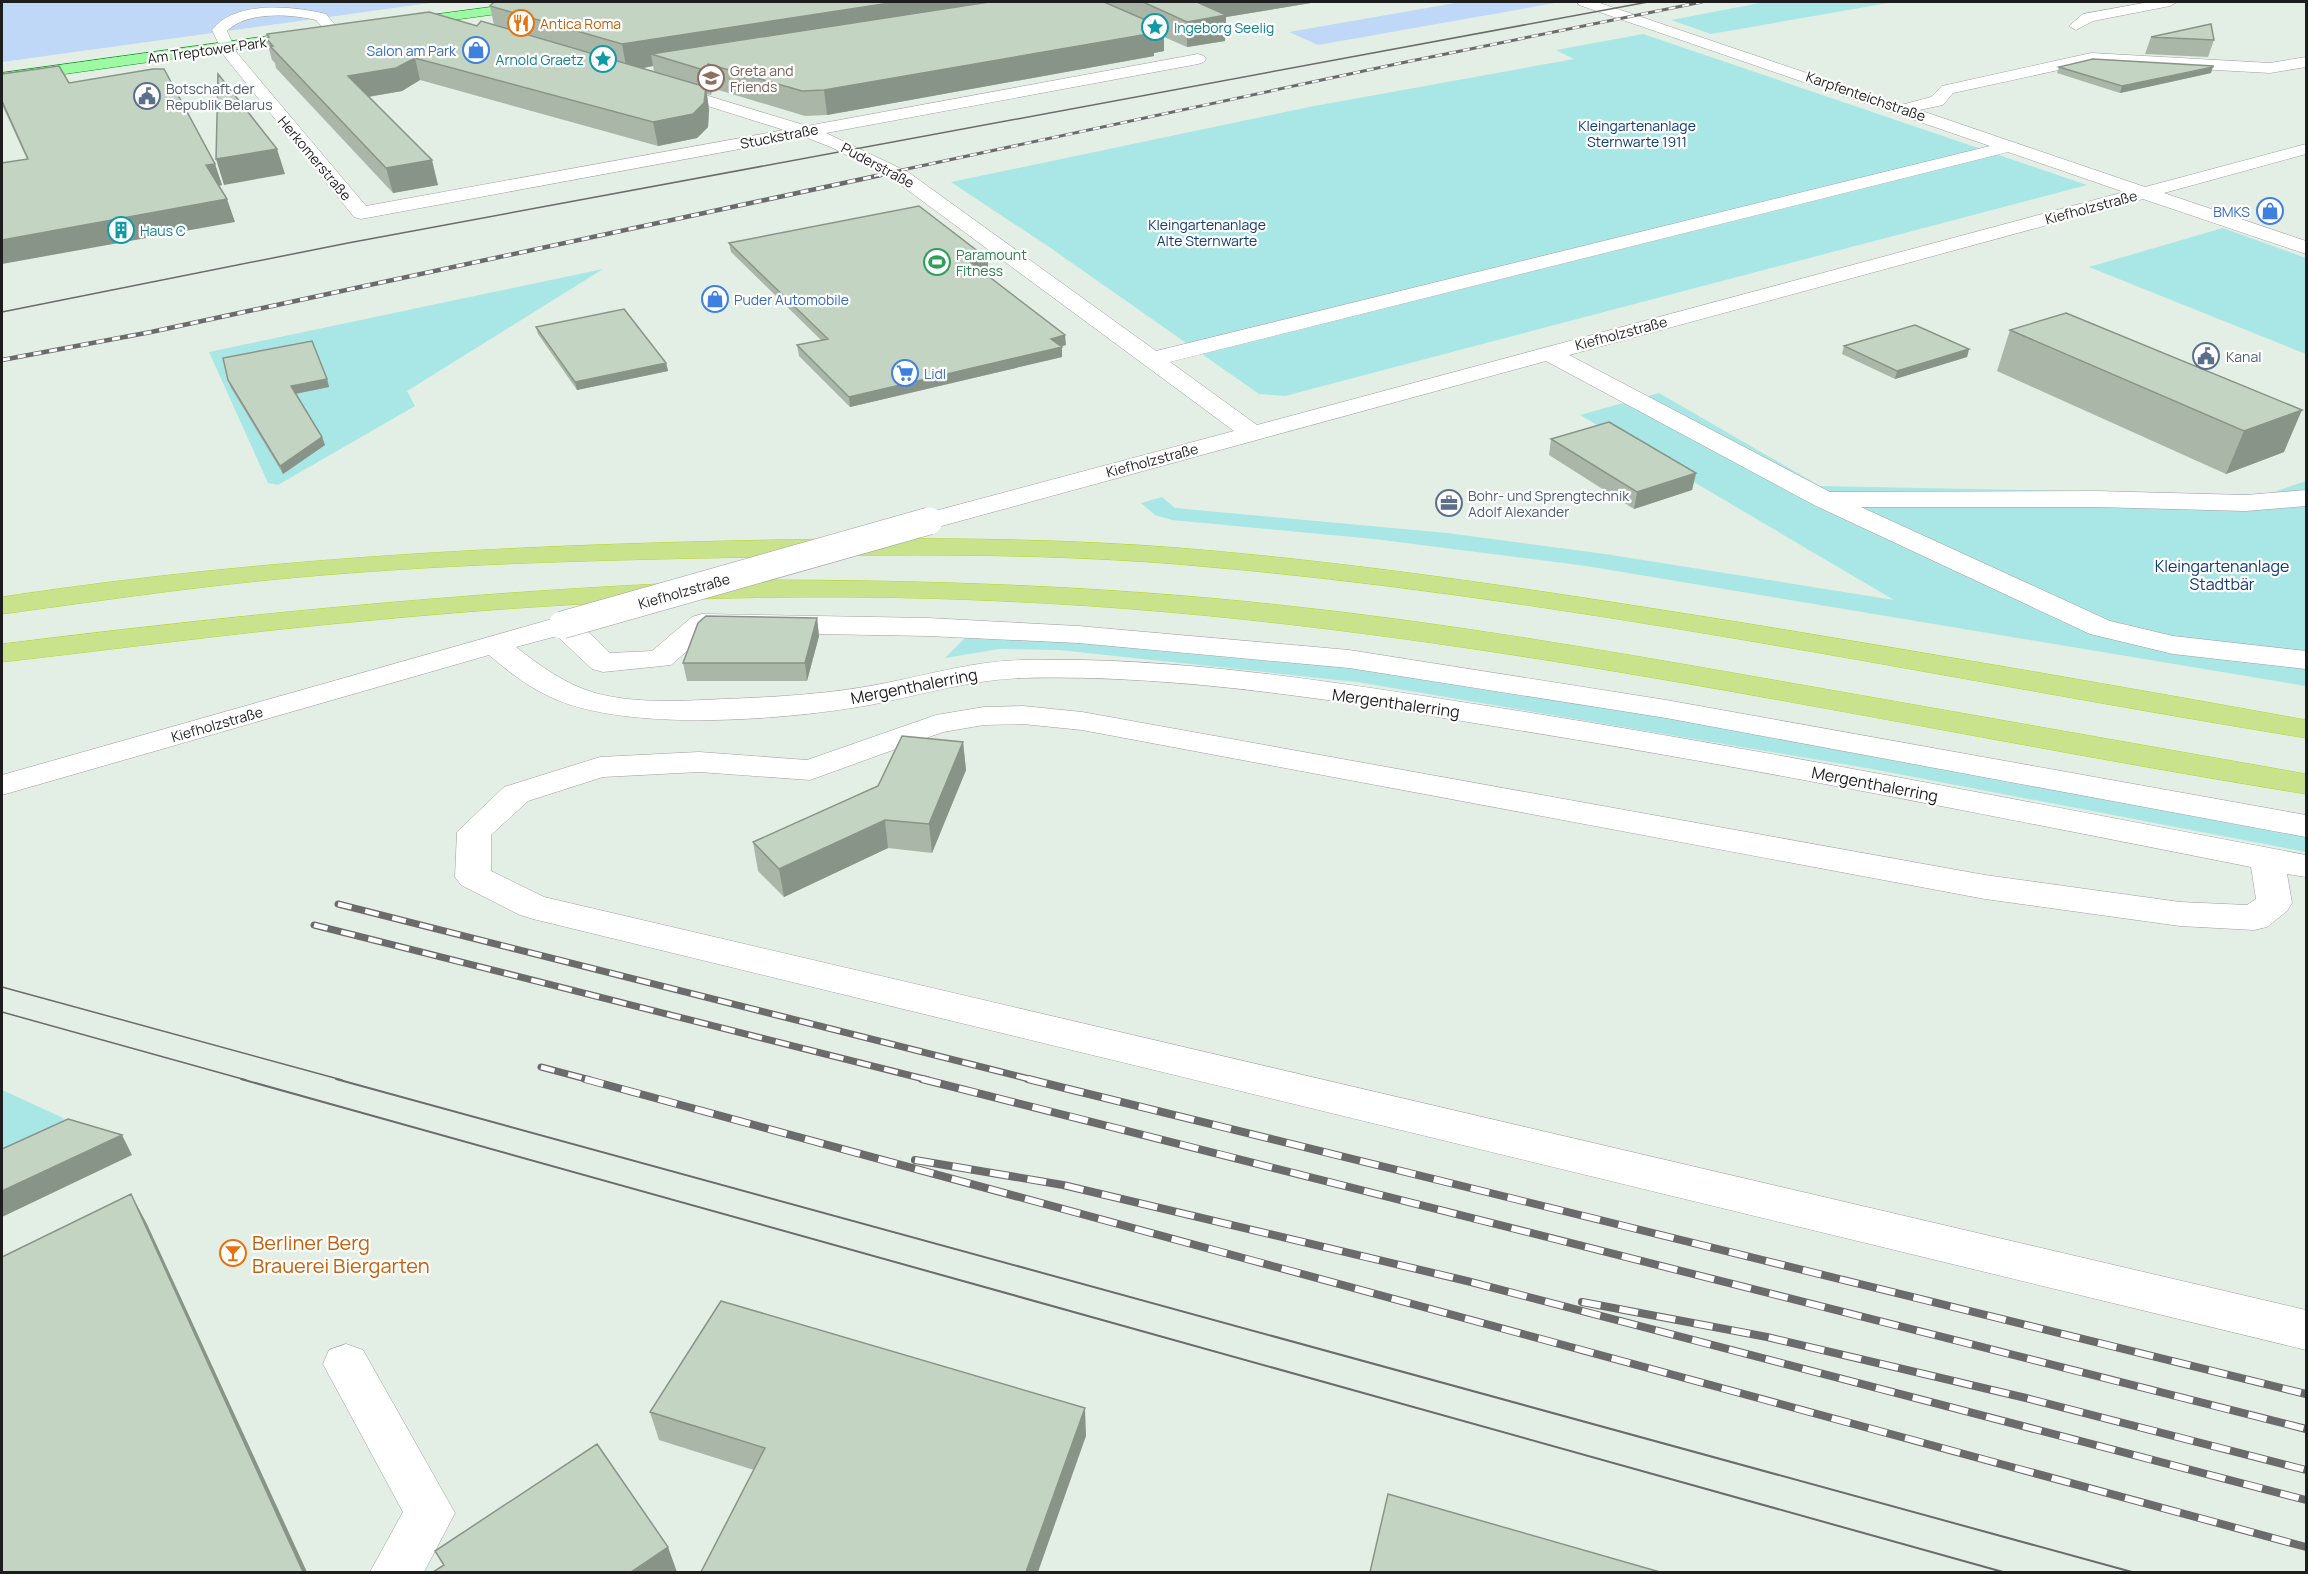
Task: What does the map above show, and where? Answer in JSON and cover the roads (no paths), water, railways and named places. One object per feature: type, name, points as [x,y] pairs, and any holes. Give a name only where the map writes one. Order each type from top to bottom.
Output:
[{"type":"highway","points":[[2,606],[250,573],[424,558],[609,550],[849,547],[1017,546],[1102,550],[1388,577],[1579,605],[1992,673],[2307,729]]},
{"type":"highway","points":[[2,653],[224,624],[596,595],[839,587],[1003,592],[1165,603],[1369,624],[1595,658],[2307,784]]},
{"type":"main road","points":[[385,25],[556,2]]},
{"type":"main road","name":"Am Treptower Park","points":[[2,78],[354,29]]},
{"type":"street","name":"Karpfenteichstraße","points":[[1584,2],[2147,191],[2307,248]]},
{"type":"street","points":[[2076,26],[2088,17],[2170,2]]},
{"type":"street","points":[[225,47],[219,35],[223,24],[263,14],[289,12],[314,15],[326,21],[334,32]]},
{"type":"street","points":[[443,17],[453,26],[472,31]]},
{"type":"street","name":"Herkomerstraße","points":[[225,47],[361,213]]},
{"type":"street","name":"Stuckstraße","points":[[361,213],[1198,59],[1173,48]]},
{"type":"street","points":[[1904,109],[1937,101],[1948,89],[2087,59],[2270,68],[2307,62]]},
{"type":"street","name":"Puderstraße","points":[[651,83],[806,131],[839,144],[910,182],[1253,433]]},
{"type":"street","points":[[1153,359],[2012,146]]},
{"type":"street","name":"Kiefholzstraße","points":[[2,785],[929,521],[2307,148]]},
{"type":"street","points":[[1548,353],[1823,499],[2100,628],[2173,645],[2307,660]]},
{"type":"street","points":[[1823,499],[2096,499],[2246,503],[2307,498]]},
{"type":"street","points":[[562,625],[603,663],[660,659],[702,623],[1013,629],[1170,640],[1307,654],[1487,679],[1735,721],[2307,826]]},
{"type":"street","name":"Mergenthalerring","points":[[494,644],[540,681],[582,698],[628,708],[697,709],[825,703],[870,696],[936,679],[999,669],[1070,669],[1255,683],[1433,707],[1675,746],[2307,866]]},
{"type":"street","points":[[2267,859],[2274,903],[2254,918],[2180,914],[1986,887],[1082,721],[1023,715],[984,716],[936,724],[810,770],[699,762],[600,767],[516,794],[474,832],[473,877],[533,907],[2307,1330]]},
{"type":"street","points":[[346,1364],[430,1514],[396,1572]]},
{"type":"tram line","points":[[2,312],[348,243],[1648,2]]},
{"type":"tram line","points":[[2,987],[342,1080]]},
{"type":"tram line","points":[[2,1012],[246,1080]]},
{"type":"tram line","points":[[241,1079],[2003,1572]]},
{"type":"tram line","points":[[336,1079],[2132,1572]]},
{"type":"railway","points":[[874,176],[1401,63],[1702,2]]},
{"type":"railway","points":[[2,360],[151,332],[881,175]]},
{"type":"railway","points":[[338,904],[1033,1080]]},
{"type":"railway","points":[[314,925],[928,1080]]},
{"type":"railway","points":[[541,1067],[590,1080]]},
{"type":"railway","points":[[585,1079],[2306,1547]]},
{"type":"railway","points":[[922,1079],[2306,1429]]},
{"type":"railway","points":[[1028,1079],[2306,1394]]},
{"type":"railway","points":[[915,1160],[1063,1185],[1467,1281],[2306,1500]]},
{"type":"railway","points":[[1582,1302],[1767,1337],[2026,1398],[2306,1470]]},
{"type":"place","name":"Antica Roma","points":[[521,23]]},
{"type":"place","name":"Ingeborg Seelig","points":[[1155,27]]},
{"type":"place","name":"Salon am Park","points":[[476,50]]},
{"type":"place","name":"Arnold Graetz","points":[[603,59]]},
{"type":"place","name":"Greta and Friends","points":[[711,78]]},
{"type":"place","name":"Botschaft der Republik Belarus","points":[[147,96]]},
{"type":"place","name":"BMKS","points":[[2270,211]]},
{"type":"place","name":"Haus C","points":[[121,230]]},
{"type":"place","name":"Paramount Fitness","points":[[937,262]]},
{"type":"place","name":"Puder Automobile","points":[[715,299]]},
{"type":"place","name":"Kanal","points":[[2206,356]]},
{"type":"place","name":"Lidl","points":[[905,373]]},
{"type":"place","name":"Bohr- und Sprengtechnik Adolf Alexander","points":[[1449,503]]},
{"type":"place","name":"Berliner Berg Brauerei Biergarten","points":[[233,1253]]},
{"type":"park label","name":"Kleingartenanlage Sternwarte 1911","points":[[1637,134]]},
{"type":"park label","name":"Kleingartenanlage Alte Sternwarte","points":[[1207,232]]},
{"type":"park label","name":"Kleingartenanlage Stadtbär","points":[[2222,575]]}]
